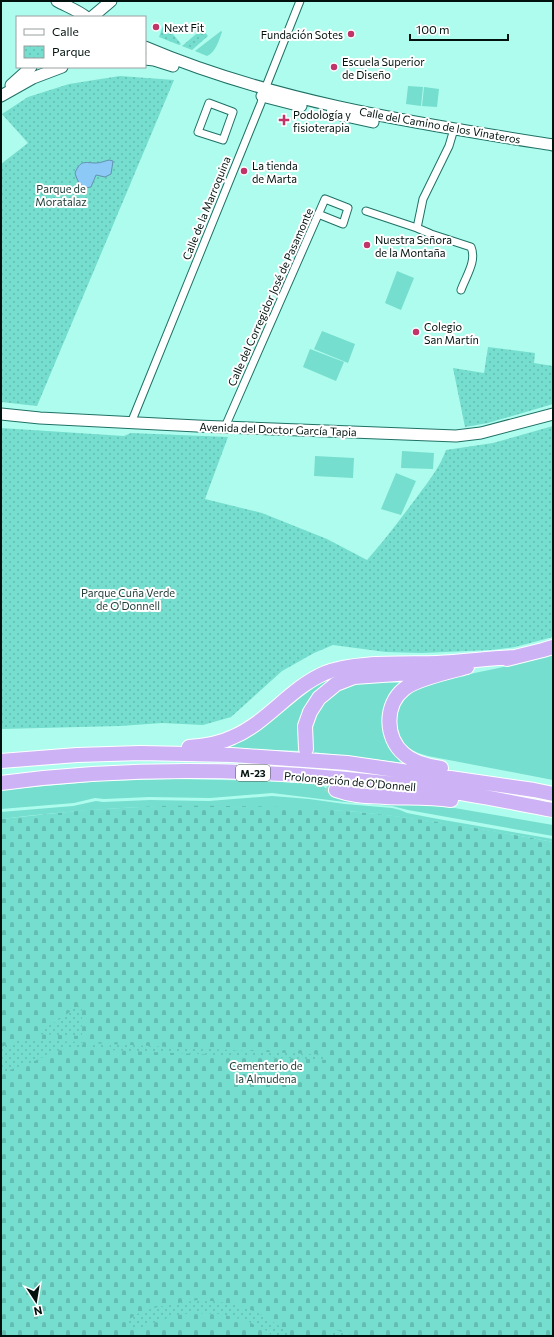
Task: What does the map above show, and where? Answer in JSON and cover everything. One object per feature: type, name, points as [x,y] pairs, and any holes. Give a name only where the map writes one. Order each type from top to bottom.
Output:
[{"type":"highway","points":[[534,790],[507,780],[439,768],[410,758],[403,753],[394,742],[390,728],[390,716],[393,703],[400,692],[415,682],[553,646]]},
{"type":"highway","points":[[141,753],[207,745],[234,737],[254,725],[304,684],[337,669],[370,665],[455,662],[487,658],[515,657]]},
{"type":"highway","points":[[306,749],[305,726],[310,712],[319,698],[336,684],[354,677],[461,669]]},
{"type":"highway","name":"Prolongación de O'Donnell","points":[[1,761],[77,755],[141,753],[232,755],[347,763],[553,794]]},
{"type":"highway","name":"Prolongación de O'Donnell","points":[[1,783],[122,773],[237,772],[349,778],[436,789],[553,810]]},
{"type":"highway","points":[[336,790],[345,794],[360,796],[436,798],[483,803],[503,801]]},
{"type":"main road","points":[[57,1],[75,14],[80,11],[85,16]]},
{"type":"main road","points":[[93,16],[108,4]]},
{"type":"main road","points":[[101,16],[108,4]]},
{"type":"main road","name":"Calle del Camino de los Vinateros","points":[[146,47],[264,92]]},
{"type":"main road","name":"Calle del Camino de los Vinateros","points":[[146,59],[154,60],[354,118],[453,133],[553,145]]},
{"type":"main road","points":[[1,95],[30,68]]},
{"type":"main road","points":[[1,95],[33,78],[59,68]]},
{"type":"main road","name":"Calle del Camino de los Vinateros","points":[[453,133],[553,152]]},
{"type":"main road","name":"Avenida del Doctor García Tapia","points":[[1,414],[40,418],[225,427],[456,436],[481,433],[553,414]]},
{"type":"street","name":"Calle de la Marroquina","points":[[131,422],[300,1]]},
{"type":"street","points":[[209,103],[233,112],[222,140],[198,132],[209,103]]},
{"type":"street","points":[[416,228],[423,200],[453,133]]},
{"type":"street","name":"Calle del Corregidor José de Pasamonte","points":[[225,427],[318,214],[325,199],[348,208],[342,224],[318,214]]},
{"type":"street","points":[[366,210],[471,247],[473,259],[461,290]]},
{"type":"green space","points":[[164,23],[181,44],[179,45],[159,37]]},
{"type":"green space","points":[[202,29],[208,36],[192,50],[182,46]]},
{"type":"green space","points":[[221,31],[222,32],[217,46],[213,52],[207,56],[195,51]]},
{"type":"green space","name":"Parque de Moratalaz","points":[[120,76],[174,80],[37,406],[1,402],[1,164],[28,143],[2,114],[28,97],[69,84]]},
{"type":"green space","points":[[408,86],[423,87],[421,106],[406,104]]},
{"type":"green space","points":[[424,87],[439,89],[437,107],[422,106]]},
{"type":"green space","points":[[397,271],[414,278],[401,310],[385,303]]},
{"type":"green space","points":[[322,331],[355,344],[348,363],[314,349]]},
{"type":"green space","points":[[488,347],[535,353],[534,363],[553,366],[553,404],[488,423],[465,427],[453,368],[484,373]]},
{"type":"green space","points":[[310,349],[344,362],[336,381],[303,367]]},
{"type":"green space","name":"Parque Cuña Verde de O'Donnell","points":[[553,426],[553,637],[515,647],[491,650],[422,653],[386,652],[333,645],[314,653],[282,671],[231,717],[203,725],[162,723],[120,726],[1,729],[1,428],[124,436],[131,433],[228,437],[205,499],[262,513],[327,539],[367,560],[393,529],[429,480],[446,450],[493,443]]},
{"type":"green space","points":[[402,451],[434,453],[433,469],[401,468]]},
{"type":"green space","points":[[315,456],[354,458],[353,478],[314,476]]},
{"type":"green space","points":[[396,473],[416,481],[401,515],[381,509]]},
{"type":"green space","points":[[553,654],[553,780],[428,756],[412,750],[402,740],[396,722],[398,710],[404,699],[412,689],[417,686],[513,665]]},
{"type":"green space","points":[[339,672],[322,688],[303,751],[218,748],[291,699]]},
{"type":"green space","points":[[357,683],[403,683],[384,714],[405,763],[313,752],[311,726],[320,705],[333,694],[347,686]]},
{"type":"green space","points":[[175,779],[320,784],[331,792],[437,805],[553,825],[553,836],[392,806],[272,793],[210,798],[95,798],[74,803],[1,809],[1,790],[101,781]]},
{"type":"green space","points":[[272,796],[392,808],[407,813],[438,819],[553,839],[553,842],[408,818],[359,812],[300,809],[211,806],[141,807],[1,819],[1,812],[73,806],[96,801],[209,801]]},
{"type":"green space","name":"Cementerio de la Almudena","points":[[158,806],[258,806],[358,812],[432,821],[553,842],[553,1336],[1,1336],[1,819],[86,810]]},
{"type":"green space","points":[[81,1004],[82,1036],[36,1034],[57,1021]]},
{"type":"green space","points":[[30,1040],[83,1043],[81,1048],[62,1049],[30,1063],[1,1073],[1,1047],[18,1041]]},
{"type":"green space","points":[[91,1043],[105,1044],[105,1049],[90,1048],[89,1045]]},
{"type":"green space","points":[[110,1044],[328,1055],[328,1060],[109,1050]]},
{"type":"green space","points":[[198,1300],[237,1305],[248,1309],[270,1320],[291,1336],[272,1336],[267,1331],[247,1321],[221,1314],[192,1313],[172,1316],[134,1330],[128,1321],[141,1312],[151,1309]]},
{"type":"green space","points":[[336,1330],[349,1334],[351,1336],[324,1336]]},
{"type":"water","points":[[109,160],[113,161],[111,174],[105,177],[96,175],[91,187],[88,188],[80,184],[75,173],[81,164],[86,162],[98,163]]},
{"type":"tunnel","points":[[307,750],[311,763],[317,773],[325,782],[336,790]]},
{"type":"place","name":"Next Fit","points":[[156,27]]},
{"type":"place","name":"Fundación Sotes","points":[[351,34]]},
{"type":"place","name":"Escuela Superior de Diseño","points":[[334,67]]},
{"type":"place","name":"Podología y fisioterapia","points":[[284,120]]},
{"type":"place","name":"La tienda de Marta","points":[[244,171]]},
{"type":"place","name":"Nuestra Señora de la Montaña","points":[[367,245]]},
{"type":"place","name":"Colegio San Martín","points":[[416,332]]}]
